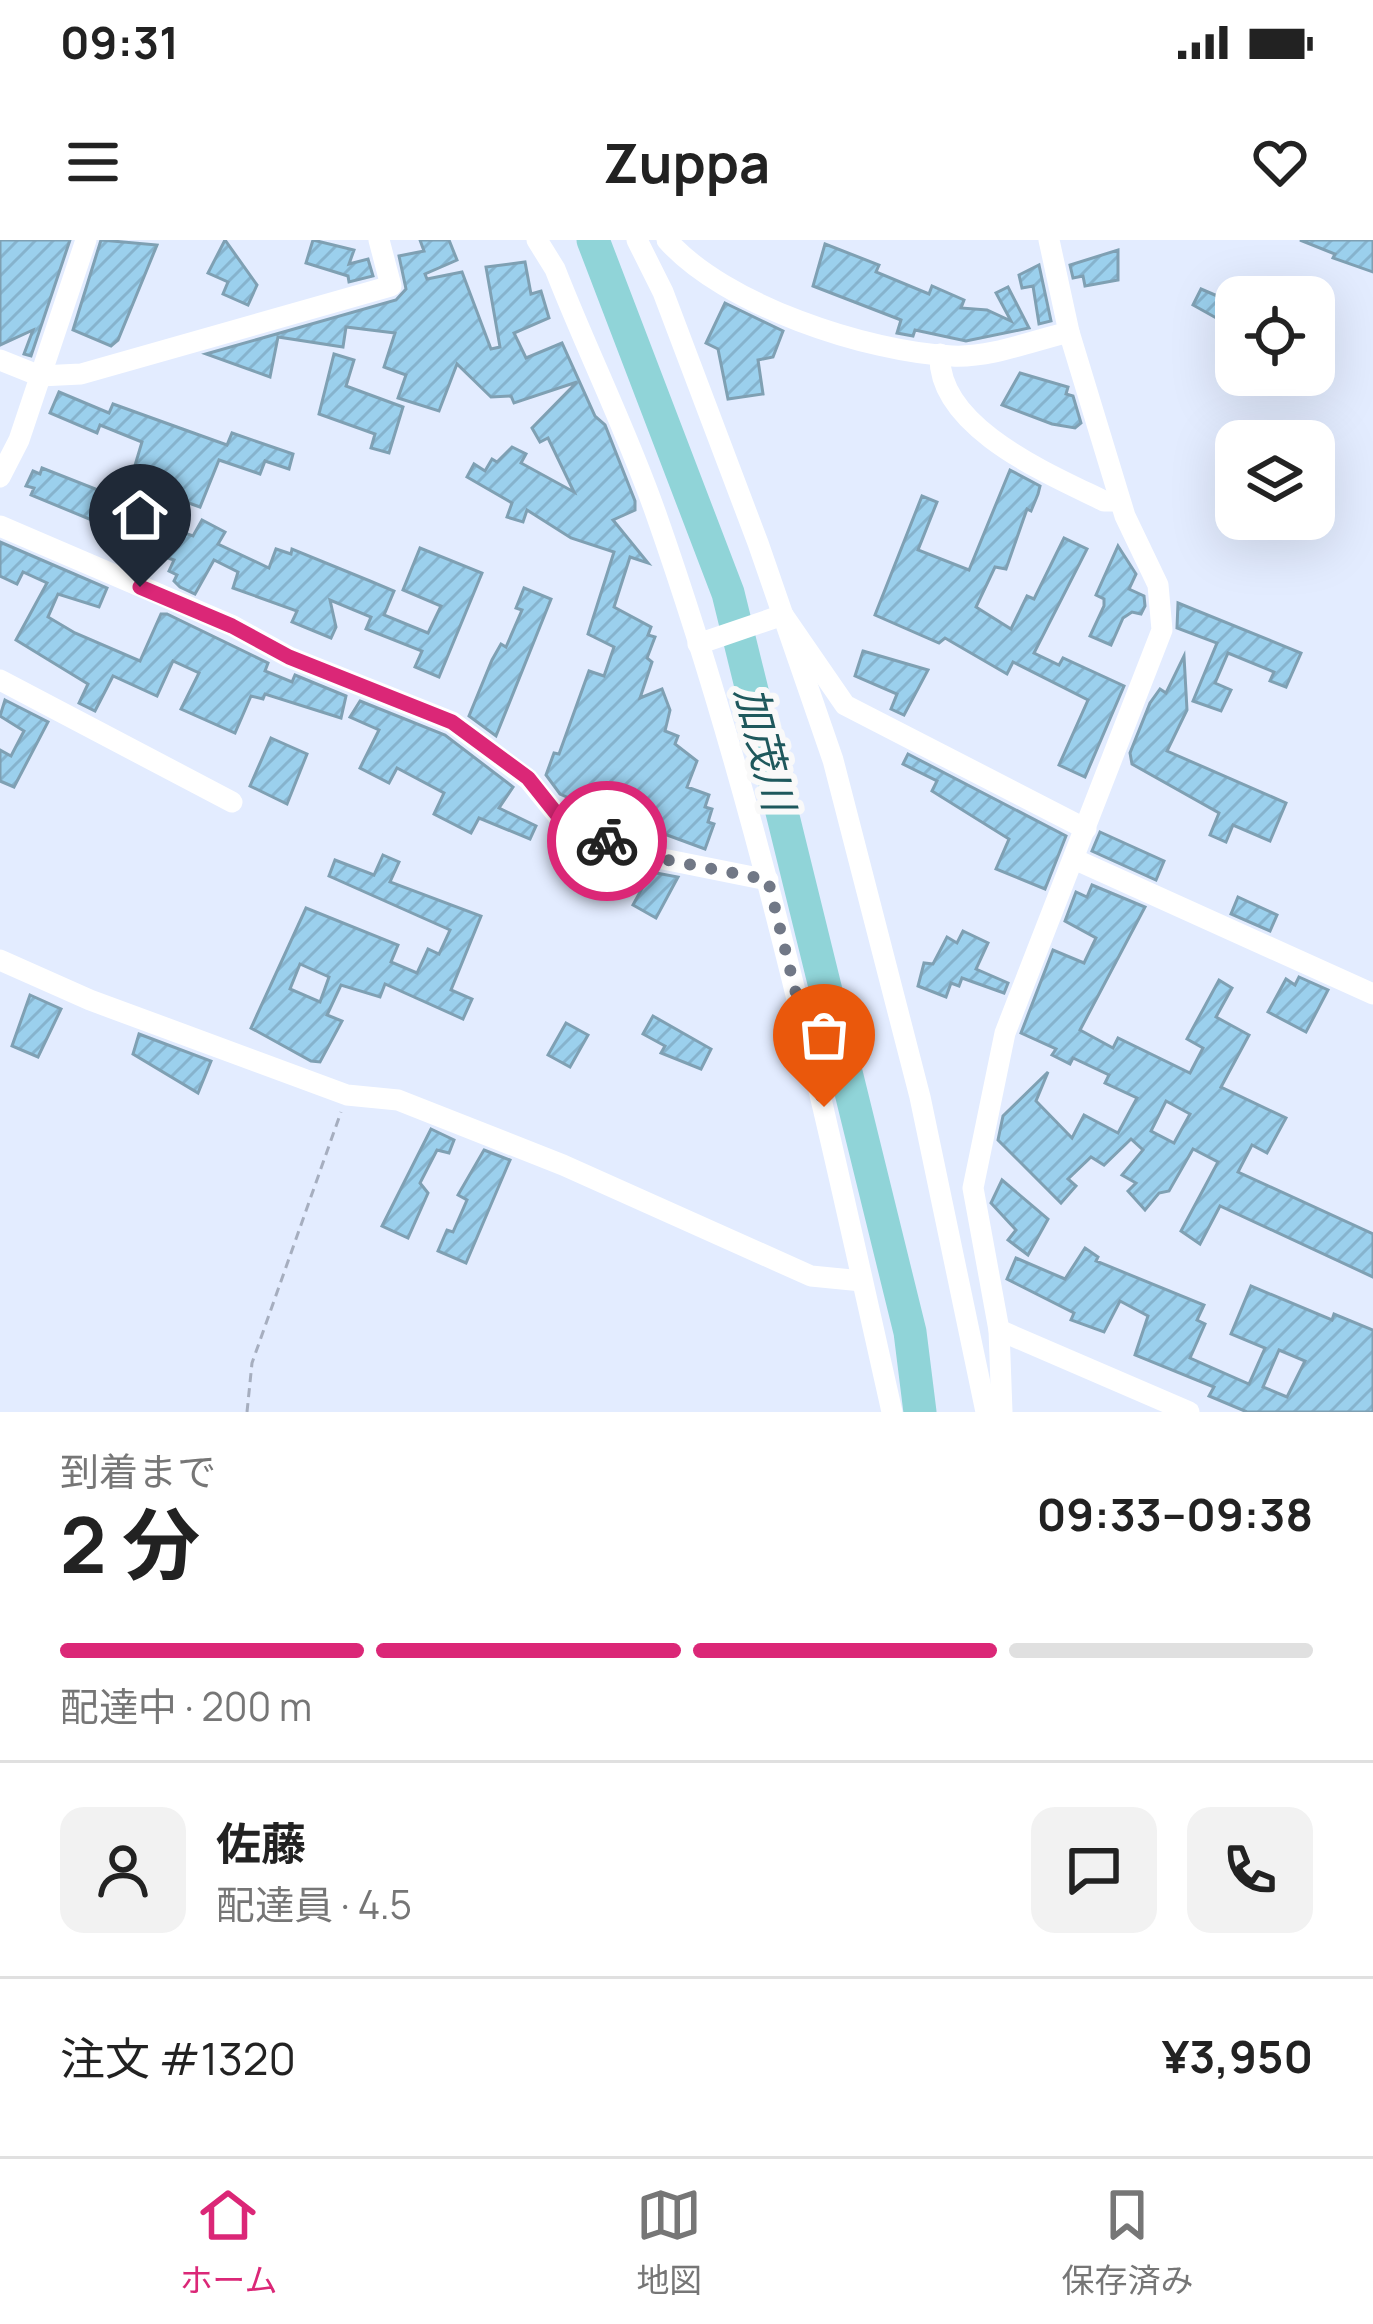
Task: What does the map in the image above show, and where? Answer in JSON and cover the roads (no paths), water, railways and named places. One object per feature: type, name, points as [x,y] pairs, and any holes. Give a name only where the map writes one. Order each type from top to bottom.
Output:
[{"type":"street","points":[[0,477],[86,240]]},
{"type":"street","points":[[0,360],[40,376],[80,374],[392,286],[379,240]]},
{"type":"street","points":[[537,240],[555,269],[655,510],[698,644],[768,880],[892,1412]]},
{"type":"street","points":[[638,240],[663,292],[833,760],[897,1007],[986,1412]]},
{"type":"street","points":[[667,240],[714,276],[805,322],[868,343],[969,355],[1069,332]]},
{"type":"street","points":[[1002,1412],[999,1330],[974,1188],[1005,1033],[1162,630],[1158,585],[1120,501],[1069,332],[1049,240]]},
{"type":"street","points":[[940,354],[944,389],[991,439],[1112,506],[1120,501]]},
{"type":"street","points":[[0,526],[232,626],[289,657],[452,722],[528,778],[567,827],[653,857],[768,880]]},
{"type":"street","points":[[698,644],[783,615]]},
{"type":"street","points":[[783,615],[845,705],[1086,829]]},
{"type":"street","points":[[0,680],[232,802]]},
{"type":"street","points":[[1074,859],[1373,994]]},
{"type":"street","points":[[0,960],[90,1000],[347,1095],[398,1100],[563,1166],[812,1276],[862,1281]]},
{"type":"street","points":[[999,1330],[1189,1412]]},
{"type":"waterway","name":"加茂川","points":[[593,240],[728,593],[910,1332],[920,1412]]}]
